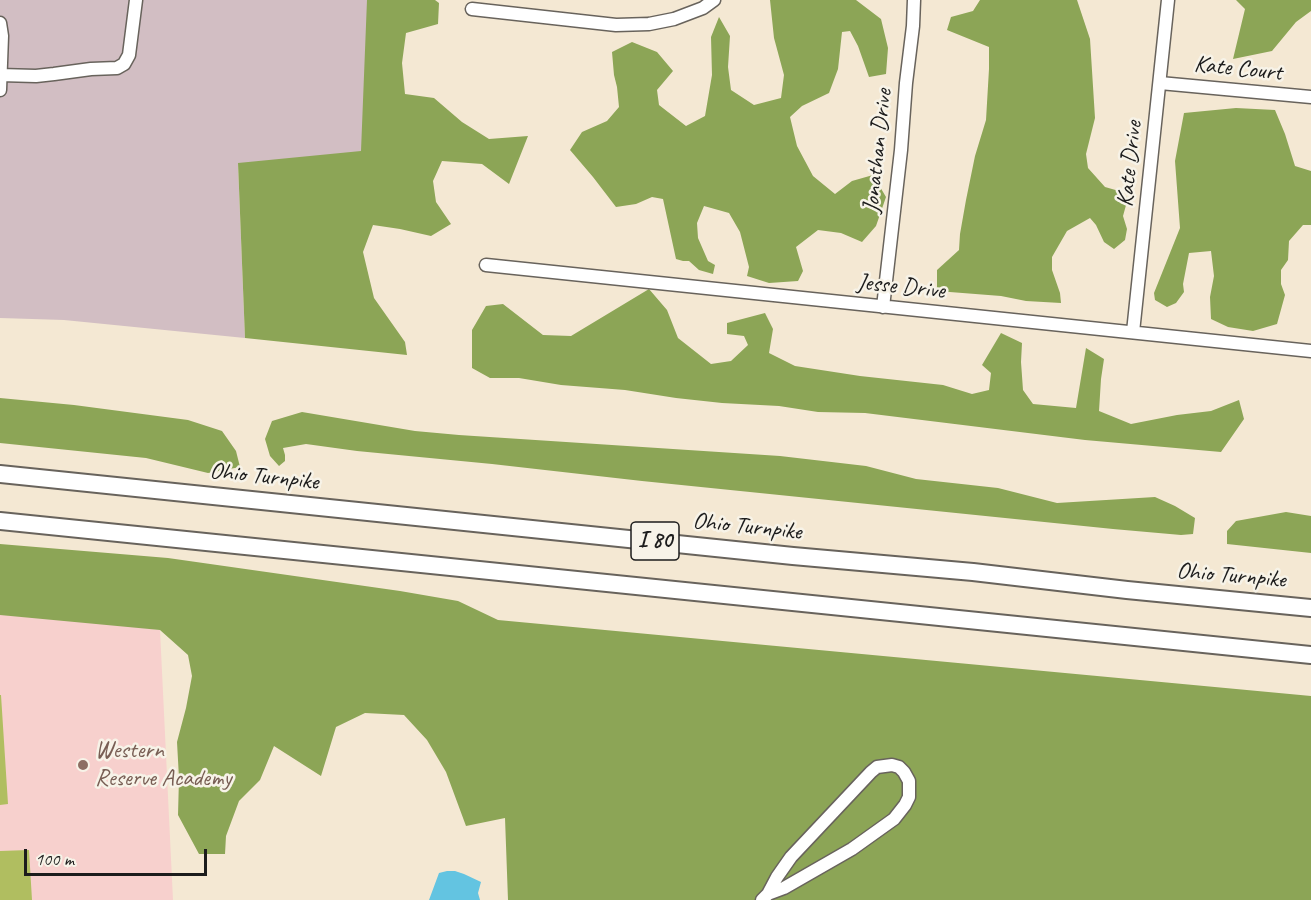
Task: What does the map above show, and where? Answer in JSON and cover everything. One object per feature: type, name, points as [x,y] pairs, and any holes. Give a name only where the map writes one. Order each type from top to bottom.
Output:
[{"type":"highway","name":"Ohio Turnpike","points":[[0,474],[1311,608]]},
{"type":"highway","name":"I 80","points":[[0,521],[1311,655]]},
{"type":"street","points":[[0,75],[36,76],[117,68],[124,64],[129,55],[136,0]]},
{"type":"street","points":[[472,9],[616,25],[649,24],[674,19],[703,8],[714,0]]},
{"type":"street","name":"Jonathan Drive","points":[[883,307],[914,26],[914,0]]},
{"type":"street","name":"Kate Drive","points":[[1133,332],[1168,0]]},
{"type":"street","points":[[0,23],[2,36],[0,90]]},
{"type":"street","name":"Kate Court","points":[[1160,82],[1311,97]]},
{"type":"street","name":"Jesse Drive","points":[[486,265],[1311,351]]},
{"type":"street","points":[[892,765],[904,772],[909,781],[909,796],[905,806],[894,819],[852,849],[765,897],[791,857],[871,771],[877,767],[892,765]]},
{"type":"shaded area","points":[[0,0],[369,0],[367,174],[238,164],[245,338],[64,320],[0,318]]},
{"type":"shaded area","name":"Western Reserve Academy","points":[[0,610],[160,630],[173,900],[0,900]]},
{"type":"green space","points":[[367,0],[435,0],[439,3],[438,24],[406,33],[402,63],[405,94],[434,98],[462,122],[489,139],[528,136],[509,184],[482,164],[442,161],[433,181],[436,202],[451,224],[431,236],[373,225],[363,252],[374,298],[405,342],[407,355],[245,338],[238,163],[361,151]]},
{"type":"green space","points":[[770,0],[856,0],[881,19],[888,48],[886,74],[869,77],[850,31],[842,32],[838,69],[829,93],[802,106],[790,117],[797,146],[813,176],[835,194],[852,181],[873,175],[886,197],[876,226],[862,242],[841,233],[818,230],[796,247],[803,271],[798,281],[769,283],[747,276],[749,267],[740,232],[729,213],[704,206],[697,223],[698,238],[708,261],[715,265],[713,274],[699,270],[689,261],[676,259],[663,199],[652,197],[636,204],[616,207],[570,150],[582,132],[607,121],[619,107],[612,52],[632,42],[657,52],[673,71],[657,90],[659,105],[686,126],[705,116],[712,75],[711,37],[719,17],[730,36],[728,67],[731,90],[754,105],[781,98],[784,75],[774,38]]},
{"type":"green space","points":[[980,0],[1077,0],[1090,39],[1095,118],[1086,154],[1088,168],[1105,187],[1119,191],[1128,198],[1123,216],[1127,229],[1125,240],[1114,249],[1104,242],[1090,218],[1067,231],[1052,257],[1052,270],[1061,303],[937,291],[937,270],[959,250],[975,156],[986,120],[989,69],[989,47],[947,30],[951,17],[973,11]]},
{"type":"green space","points":[[1236,0],[1311,0],[1311,11],[1296,22],[1272,51],[1233,59],[1245,9]]},
{"type":"green space","points":[[1236,108],[1275,110],[1295,166],[1311,171],[1311,225],[1303,225],[1289,241],[1288,260],[1281,270],[1281,284],[1285,295],[1277,324],[1253,331],[1228,327],[1211,319],[1210,297],[1214,276],[1211,251],[1189,253],[1183,284],[1184,292],[1176,303],[1167,307],[1155,300],[1154,293],[1180,228],[1175,161],[1184,113]]},
{"type":"green space","points":[[649,289],[667,310],[678,338],[711,364],[731,361],[748,345],[744,336],[727,334],[727,323],[765,313],[773,329],[769,353],[795,366],[943,385],[972,394],[989,390],[991,373],[982,365],[1001,333],[1022,343],[1023,390],[1033,404],[1076,408],[1086,348],[1104,359],[1099,411],[1131,424],[1211,411],[1239,400],[1244,419],[1221,452],[1085,440],[865,413],[818,412],[779,406],[722,403],[625,390],[561,385],[519,378],[490,378],[472,368],[472,330],[486,306],[503,304],[543,335],[571,336]]},
{"type":"green space","points":[[0,398],[188,420],[222,431],[236,451],[240,467],[208,473],[146,458],[0,443]]},
{"type":"green space","points":[[302,412],[415,431],[780,456],[866,466],[916,479],[998,488],[1057,503],[1155,497],[1195,518],[1193,534],[1113,529],[306,444],[283,448],[285,461],[279,466],[270,456],[265,439],[272,421]]},
{"type":"green space","points":[[1286,512],[1311,516],[1311,553],[1227,544],[1227,531],[1236,521]]},
{"type":"green space","points":[[0,544],[168,558],[400,591],[458,601],[498,620],[1311,696],[1311,900],[508,900],[505,818],[466,826],[446,772],[427,740],[404,715],[365,713],[336,727],[321,776],[274,746],[260,780],[239,801],[226,836],[225,854],[199,854],[178,815],[177,742],[192,676],[188,655],[160,630],[0,615]]},
{"type":"green space","points":[[0,695],[8,804],[0,805]]},
{"type":"green space","points":[[29,850],[32,900],[0,900],[0,851]]},
{"type":"water","points":[[455,871],[481,882],[478,893],[480,900],[429,900],[439,873]]},
{"type":"place","name":"Western Reserve Academy","points":[[83,765]]}]
